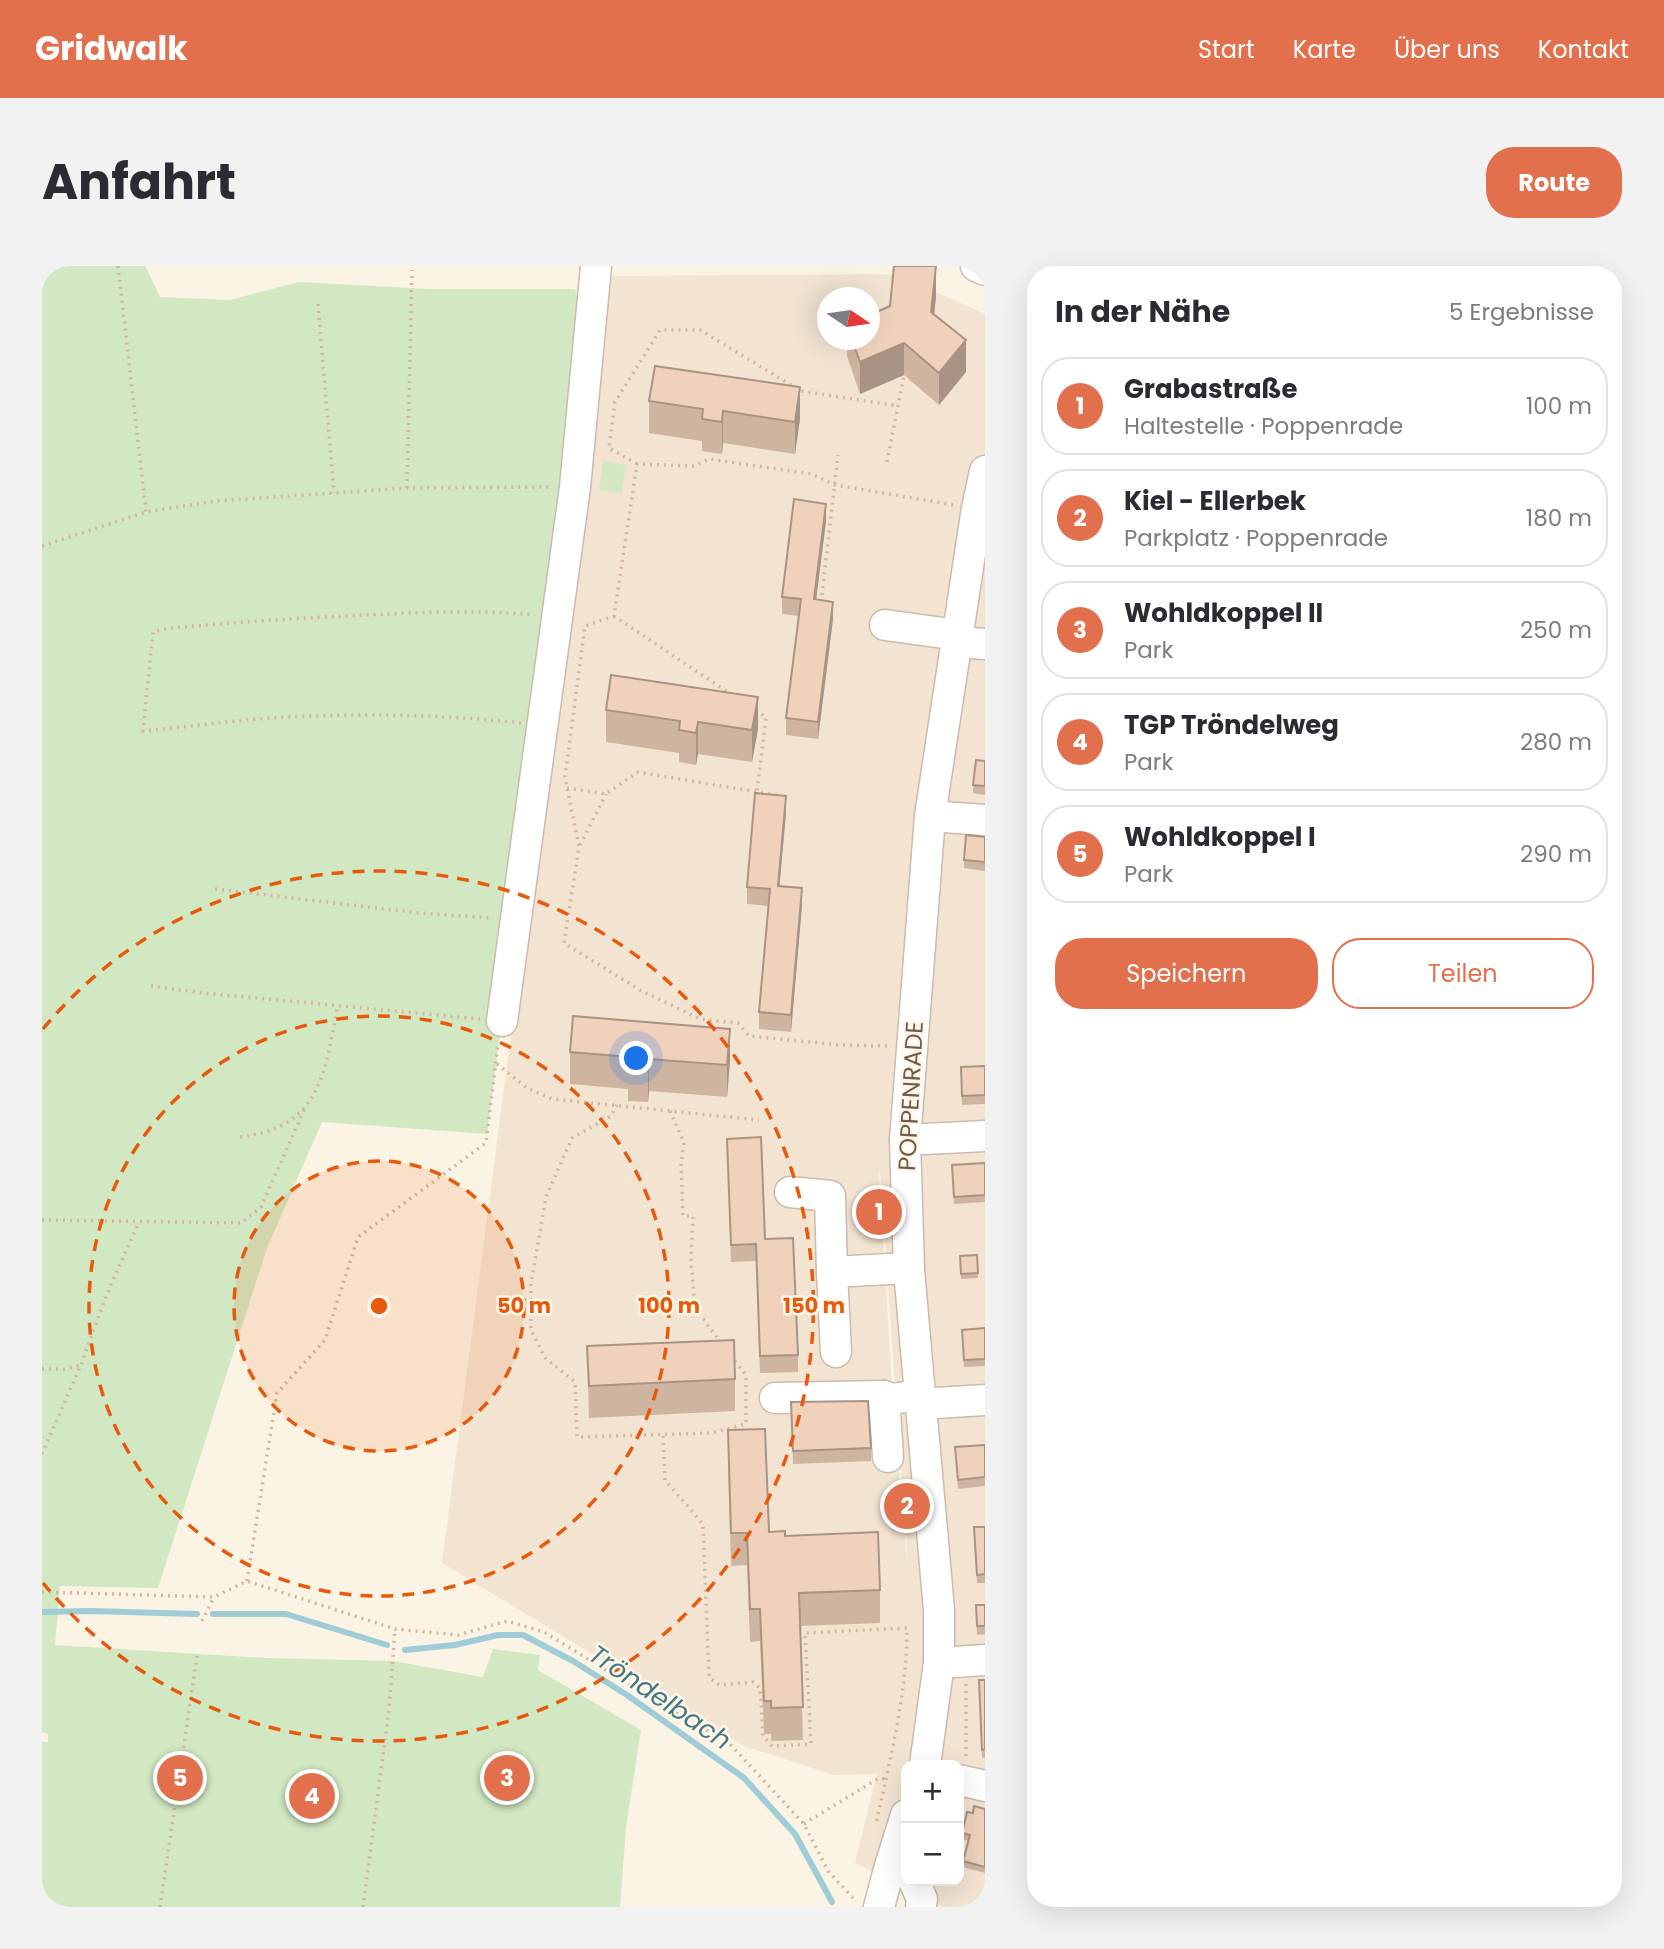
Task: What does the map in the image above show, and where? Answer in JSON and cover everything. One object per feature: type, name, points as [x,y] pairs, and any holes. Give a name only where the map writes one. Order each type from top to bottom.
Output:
[{"type":"street","points":[[502,1021],[575,487],[596,266]]},
{"type":"street","points":[[976,266],[985,270]]},
{"type":"street","name":"POPPENRADE","points":[[927,1760],[964,1661],[939,1610],[909,1268],[905,1140],[930,816],[967,640],[977,508],[985,471]]},
{"type":"street","points":[[885,625],[967,640]]},
{"type":"street","points":[[930,816],[985,820]]},
{"type":"street","points":[[905,1140],[985,1136]]},
{"type":"street","points":[[790,1192],[830,1196],[836,1352]]},
{"type":"street","points":[[832,1272],[909,1268]]},
{"type":"street","points":[[884,1396],[888,1457]]},
{"type":"street","points":[[775,1398],[884,1396],[891,1399],[985,1400]]},
{"type":"street","points":[[964,1775],[985,1786]]},
{"type":"street","points":[[869,1903],[901,1875]]},
{"type":"street","points":[[912,1886],[922,1899],[921,1907]]},
{"type":"path","points":[[118,266],[146,512]]},
{"type":"path","points":[[407,488],[412,270]]},
{"type":"path","points":[[318,304],[334,493]]},
{"type":"path","points":[[898,406],[801,391],[700,330],[660,330],[615,402],[609,448],[637,464],[694,466],[709,460],[812,474],[835,485],[977,508]]},
{"type":"path","points":[[887,462],[904,375]]},
{"type":"path","points":[[820,611],[838,455]]},
{"type":"path","points":[[614,616],[637,464]]},
{"type":"path","points":[[42,546],[146,512],[215,501],[407,488],[575,487]]},
{"type":"path","points":[[544,725],[461,716],[358,715],[269,718],[143,731],[153,632],[163,629],[269,619],[420,612],[472,612],[558,618]]},
{"type":"path","points":[[614,616],[734,696]]},
{"type":"path","points":[[579,847],[565,777],[585,626],[614,616]]},
{"type":"path","points":[[755,710],[766,717],[757,792]]},
{"type":"path","points":[[783,796],[638,772],[606,794],[579,847],[564,943],[640,990],[699,1019],[738,1023],[749,1036],[839,1045],[912,1046]]},
{"type":"path","points":[[568,788],[606,794]]},
{"type":"path","points":[[215,889],[419,913],[516,919]]},
{"type":"path","points":[[151,986],[502,1021],[486,1143],[358,1237],[325,1340],[277,1394],[247,1581]]},
{"type":"path","points":[[240,1137],[260,1134],[289,1122],[311,1102],[329,1049],[338,1005]]},
{"type":"path","points":[[495,1063],[527,1088],[552,1099],[759,1120]]},
{"type":"path","points":[[617,1105],[610,1117],[572,1138],[546,1197],[531,1283],[531,1330],[545,1358],[575,1382],[577,1437],[711,1433],[746,1424],[746,1376],[731,1356]]},
{"type":"path","points":[[42,1220],[242,1223],[261,1208],[305,1108]]},
{"type":"path","points":[[670,1111],[684,1143],[681,1163],[682,1216],[693,1216],[691,1261],[695,1308],[724,1347]]},
{"type":"path","points":[[42,1454],[139,1222]]},
{"type":"path","points":[[42,1369],[65,1369],[81,1365]]},
{"type":"path","points":[[663,1436],[665,1480],[703,1524],[709,1677],[719,1685],[752,1682],[760,1688],[763,1737],[772,1746],[811,1744],[805,1633],[907,1628],[906,1673],[873,1835]]},
{"type":"path","points":[[42,1592],[214,1597],[247,1581],[395,1629],[458,1635],[507,1621],[544,1632],[667,1708],[728,1742],[804,1824],[828,1871],[852,1898],[869,1903]]},
{"type":"path","points":[[202,1621],[214,1597]]},
{"type":"path","points":[[363,1907],[389,1710],[395,1629]]},
{"type":"path","points":[[160,1907],[197,1656]]},
{"type":"path","points":[[964,1661],[964,1764]]},
{"type":"path","points":[[804,1824],[879,1777],[886,1779]]},
{"type":"shaded area","points":[[895,274],[985,314],[985,1907],[943,1907],[901,1886],[855,1863],[877,1774],[834,1775],[744,1746],[442,1563],[610,276]],"holes":[[[880,1171],[909,1580],[893,1405]]]},
{"type":"green space","points":[[42,266],[145,266],[160,297],[230,300],[299,282],[430,289],[575,289],[589,350],[487,1134],[322,1122],[267,1248],[158,1588],[60,1586],[55,1645],[266,1658],[393,1661],[483,1677],[493,1649],[540,1655],[538,1670],[641,1730],[626,1827],[620,1907],[42,1907],[42,1742],[48,1742],[48,1734],[42,1732]]},
{"type":"green space","points":[[603,461],[626,465],[622,493],[599,490]]},
{"type":"building","points":[[894,266],[936,266],[931,312],[966,340],[939,373],[904,343],[860,362],[856,350],[880,350],[880,310],[890,306]]},
{"type":"building","points":[[655,366],[800,387],[795,422],[723,411],[722,422],[702,419],[703,409],[649,401]]},
{"type":"building","points":[[794,499],[826,504],[814,599],[833,602],[818,722],[786,718],[801,599],[782,597]]},
{"type":"building","points":[[611,675],[758,697],[752,730],[698,722],[696,733],[679,730],[680,721],[606,710]]},
{"type":"building","points":[[976,760],[985,761],[985,786],[973,785]]},
{"type":"building","points":[[755,793],[786,796],[778,886],[802,888],[791,1015],[759,1012],[770,889],[747,887]]},
{"type":"building","points":[[966,835],[985,837],[985,862],[964,860]]},
{"type":"building","points":[[573,1016],[730,1029],[727,1065],[649,1059],[648,1070],[628,1069],[629,1057],[570,1052]]},
{"type":"building","points":[[985,1066],[985,1095],[962,1096],[961,1067]]},
{"type":"building","points":[[761,1137],[765,1239],[793,1238],[798,1355],[760,1356],[756,1244],[731,1245],[727,1139]]},
{"type":"building","points":[[985,1163],[985,1195],[954,1197],[952,1165]]},
{"type":"building","points":[[977,1255],[978,1273],[961,1274],[960,1256]]},
{"type":"building","points":[[985,1328],[985,1359],[964,1360],[962,1330]]},
{"type":"building","points":[[734,1340],[735,1379],[589,1386],[587,1346]]},
{"type":"building","points":[[868,1401],[871,1448],[793,1451],[791,1402]]},
{"type":"building","points":[[765,1429],[769,1532],[785,1531],[785,1536],[878,1532],[880,1590],[799,1593],[803,1707],[771,1708],[771,1701],[764,1701],[760,1609],[750,1609],[747,1533],[731,1533],[728,1430]]},
{"type":"building","points":[[985,1445],[985,1477],[958,1480],[955,1447]]},
{"type":"building","points":[[974,1527],[985,1527],[985,1574],[977,1575]]},
{"type":"building","points":[[976,1605],[985,1605],[985,1626],[977,1626]]},
{"type":"building","points":[[979,1680],[985,1680],[985,1749],[982,1750]]},
{"type":"building","points":[[974,1806],[985,1809],[985,1867],[964,1861],[970,1835],[964,1834],[964,1825],[967,1812],[973,1813]]},
{"type":"waterway","name":"Tröndelbach","points":[[42,1612],[197,1614]]},
{"type":"waterway","name":"Tröndelbach","points":[[213,1614],[286,1614],[387,1645]]},
{"type":"waterway","name":"Tröndelbach","points":[[405,1650],[455,1645],[498,1635],[523,1635],[573,1661],[627,1695],[744,1778],[795,1834],[832,1902]]},
{"type":"place","name":"Grabastraße","points":[[879,1212]]},
{"type":"place","name":"Kiel - Ellerbek","points":[[907,1506]]},
{"type":"place","name":"Wohldkoppel I","points":[[180,1778]]},
{"type":"place","name":"Wohldkoppel II","points":[[507,1778]]},
{"type":"place","name":"TGP Tröndelweg","points":[[312,1796]]}]
